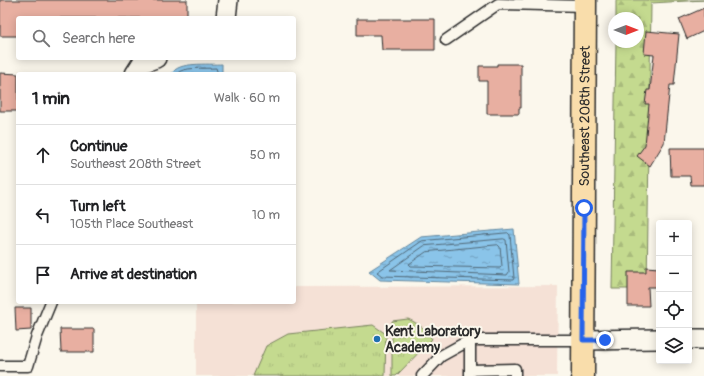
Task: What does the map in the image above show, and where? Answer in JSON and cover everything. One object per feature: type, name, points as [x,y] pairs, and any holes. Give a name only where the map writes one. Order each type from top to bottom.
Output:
[{"type":"main road","name":"Southeast 208th Street","points":[[583,376],[585,3]]},
{"type":"street","points":[[226,16],[228,0]]},
{"type":"street","points":[[136,72],[142,63],[150,60]]},
{"type":"street","points":[[583,340],[656,339]]},
{"type":"street","points":[[692,339],[704,339]]},
{"type":"lane","points":[[446,40],[498,4],[585,3]]},
{"type":"lane","points":[[0,366],[28,366],[37,336],[50,304]]},
{"type":"lane","points":[[422,376],[441,356],[470,340],[583,340]]},
{"type":"lane","points":[[470,340],[470,373],[515,369],[515,376]]},
{"type":"shaded area","name":"Kent Laboratory Academy","points":[[558,286],[557,376],[196,376],[196,304],[296,304],[296,287]]},
{"type":"green space","points":[[616,0],[704,0],[651,3],[647,289],[612,289],[616,48],[644,48],[644,12],[616,12]]},
{"type":"green space","points":[[408,319],[422,327],[432,339],[396,376],[392,376],[392,321]]},
{"type":"green space","points":[[373,325],[386,334],[385,376],[253,376],[266,346],[288,334]]},
{"type":"water","points":[[222,64],[222,72],[174,72],[180,67],[187,65]]},
{"type":"water","points":[[514,229],[519,284],[380,280],[369,271],[421,237]]},
{"type":"building","points":[[0,0],[187,0],[187,16],[16,16],[16,36],[0,36]]},
{"type":"building","points":[[704,8],[704,31],[687,39],[679,19]]},
{"type":"building","points":[[357,19],[435,19],[435,50],[382,50],[381,35],[357,35]]},
{"type":"building","points":[[646,31],[679,34],[674,85],[670,85],[664,143],[650,166],[637,156],[645,145],[649,104],[645,104],[647,90],[650,90],[654,55],[644,54]]},
{"type":"building","points":[[497,64],[521,64],[521,108],[519,108],[519,114],[487,114],[487,81],[479,81],[479,66],[497,66]]},
{"type":"building","points":[[0,73],[16,74],[16,111],[0,111]]},
{"type":"building","points":[[670,148],[704,148],[704,185],[691,185],[690,176],[671,176]]},
{"type":"building","points":[[646,267],[656,268],[656,287],[648,287],[649,306],[628,306],[628,272],[646,272]]},
{"type":"building","points":[[15,308],[31,308],[31,330],[16,331]]},
{"type":"building","points":[[60,329],[94,329],[94,352],[61,352]]},
{"type":"place","name":"Kent Laboratory Academy","points":[[377,339]]},
{"type":"route","points":[[584,208],[583,340],[605,340]]}]
